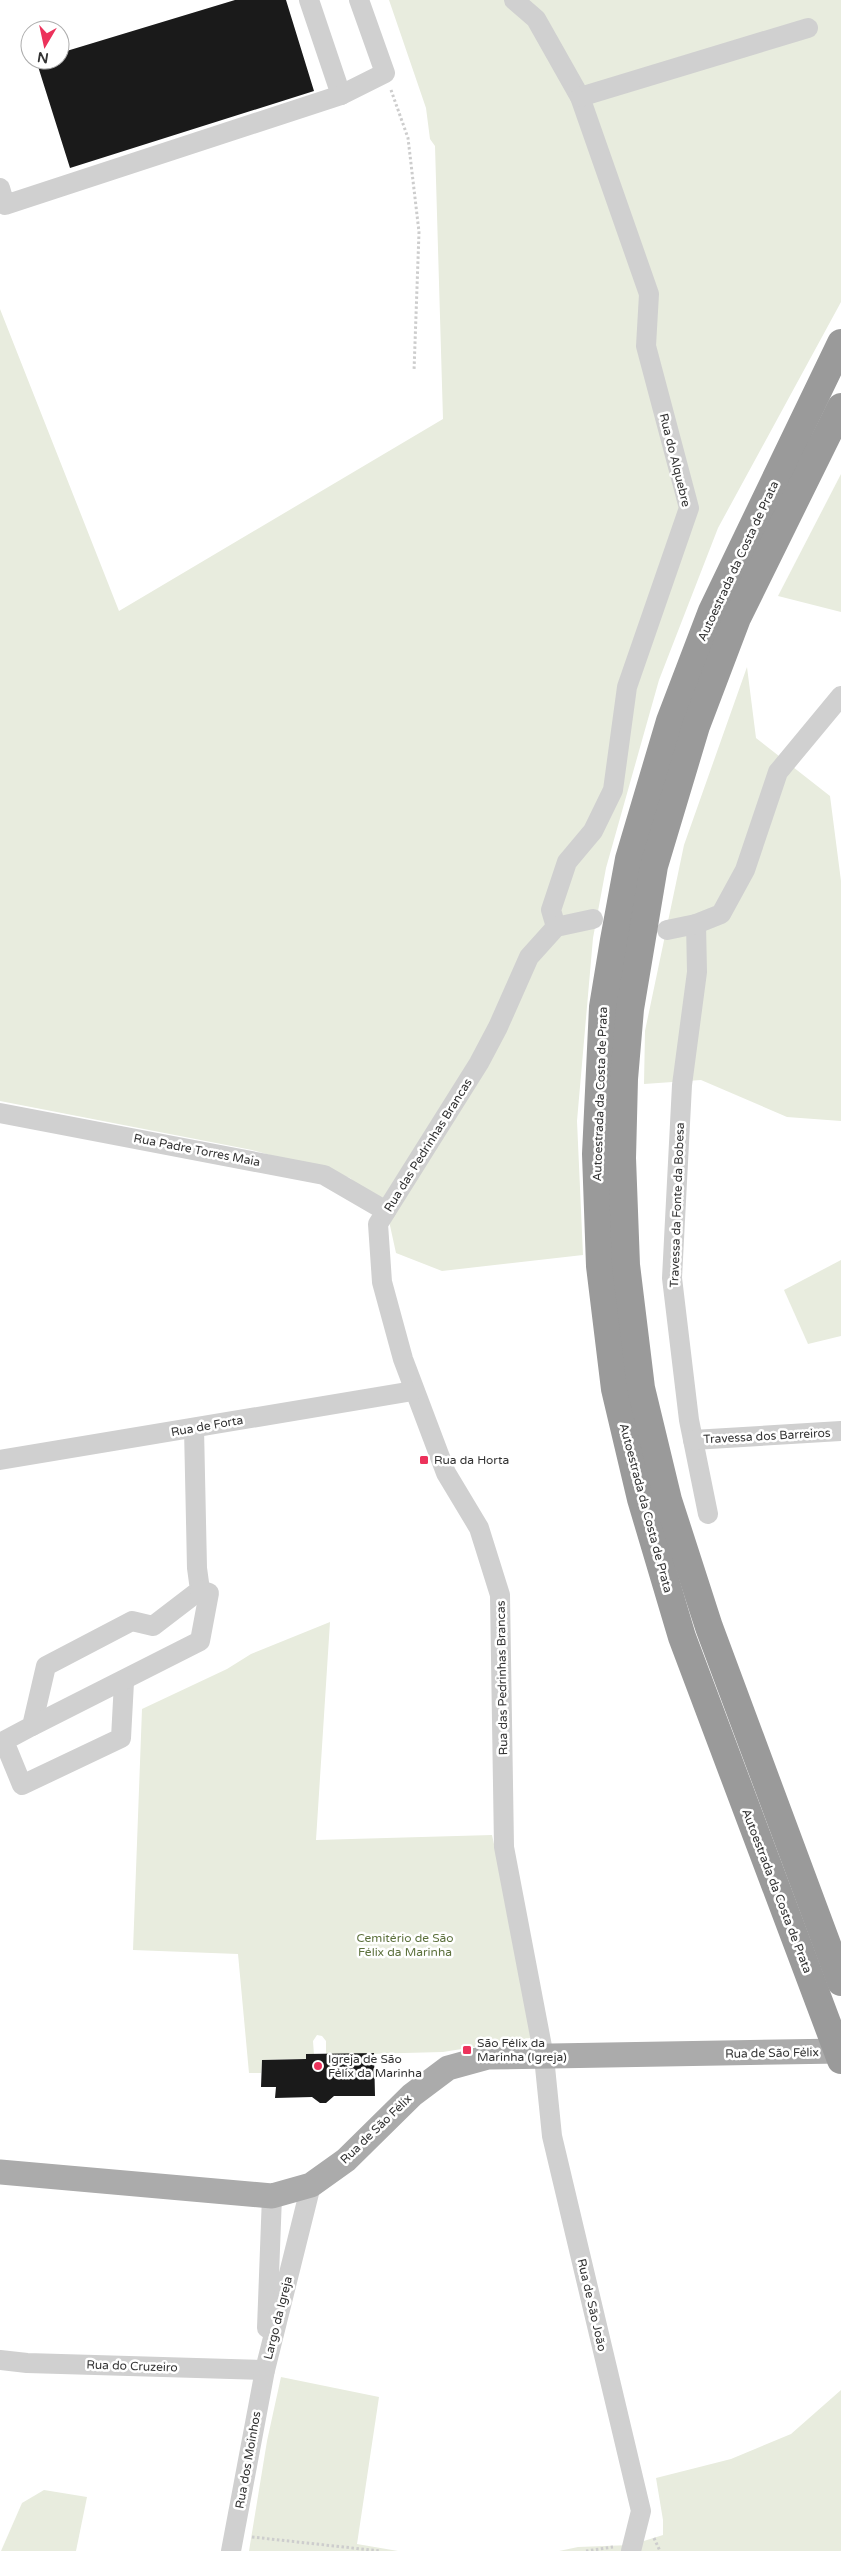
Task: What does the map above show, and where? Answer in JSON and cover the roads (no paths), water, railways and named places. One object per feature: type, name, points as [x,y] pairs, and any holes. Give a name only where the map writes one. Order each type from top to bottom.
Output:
[{"type":"highway","name":"Autoestrada da Costa de Prata","points":[[841,343],[712,611],[670,722],[629,859],[614,940],[603,1006],[596,1154],[600,1266],[615,1389],[641,1499],[682,1637],[841,2060]]},
{"type":"highway","name":"Autoestrada da Costa de Prata","points":[[841,407],[737,618],[696,726],[660,847],[639,942],[630,1009],[624,1079],[622,1158],[626,1265],[640,1388],[668,1500],[709,1626],[841,1982]]},
{"type":"main road","name":"Rua de São Félix","points":[[0,2172],[272,2196],[312,2185],[346,2160],[412,2095],[448,2068],[488,2057],[841,2051]]},
{"type":"street","points":[[309,0],[341,95]]},
{"type":"street","points":[[0,188],[5,205],[341,95],[385,74],[359,0]]},
{"type":"street","name":"Rua do Alquebre","points":[[514,0],[536,19],[580,97],[649,294],[646,346],[689,508],[627,687],[613,790],[593,830],[567,862],[551,910],[556,928]]},
{"type":"street","points":[[580,97],[808,28]]},
{"type":"street","points":[[667,930],[696,924],[721,914],[745,870],[778,772],[841,696]]},
{"type":"street","points":[[556,928],[593,919]]},
{"type":"street","name":"Travessa da Fonte da Bobesa","points":[[696,924],[697,972],[682,1086],[672,1278],[693,1440],[708,1514]]},
{"type":"street","name":"Rua das Pedrinhas Brancas","points":[[544,2057],[504,1847],[500,1595],[479,1528],[446,1473],[413,1391],[382,1282],[378,1224],[479,1063],[498,1027],[529,956],[556,928]]},
{"type":"street","name":"Rua Padre Torres Maia","points":[[0,1113],[324,1175],[386,1211]]},
{"type":"street","name":"Rua de Forta","points":[[0,1460],[413,1391]]},
{"type":"street","points":[[194,1428],[197,1568],[200,1590]]},
{"type":"street","name":"Travessa dos Barreiros","points":[[693,1440],[841,1431]]},
{"type":"street","points":[[124,1682],[121,1738],[22,1785],[4,1741],[124,1682],[200,1641],[209,1593],[200,1590]]},
{"type":"street","points":[[32,1726],[46,1666],[132,1621],[152,1626],[200,1590]]},
{"type":"street","name":"Rua de São João","points":[[544,2057],[552,2136],[641,2510],[631,2551]]},
{"type":"street","name":"Largo da Igreja","points":[[265,2370],[312,2185]]},
{"type":"street","name":"Largo da Igreja","points":[[265,2370],[272,2196]]},
{"type":"street","name":"Rua do Cruzeiro","points":[[0,2360],[27,2363],[265,2370]]},
{"type":"street","name":"Rua dos Moinhos","points":[[233,2543],[265,2370]]},
{"type":"place","name":"Rua da Horta","points":[[424,1460]]},
{"type":"place","name":"São Félix da Marinha (Igreja)","points":[[467,2050]]},
{"type":"place","name":"Igreja de São Félix da Marinha","points":[[318,2066]]},
{"type":"park label","name":"Cemitério de São Félix da Marinha","points":[[405,1945]]}]
